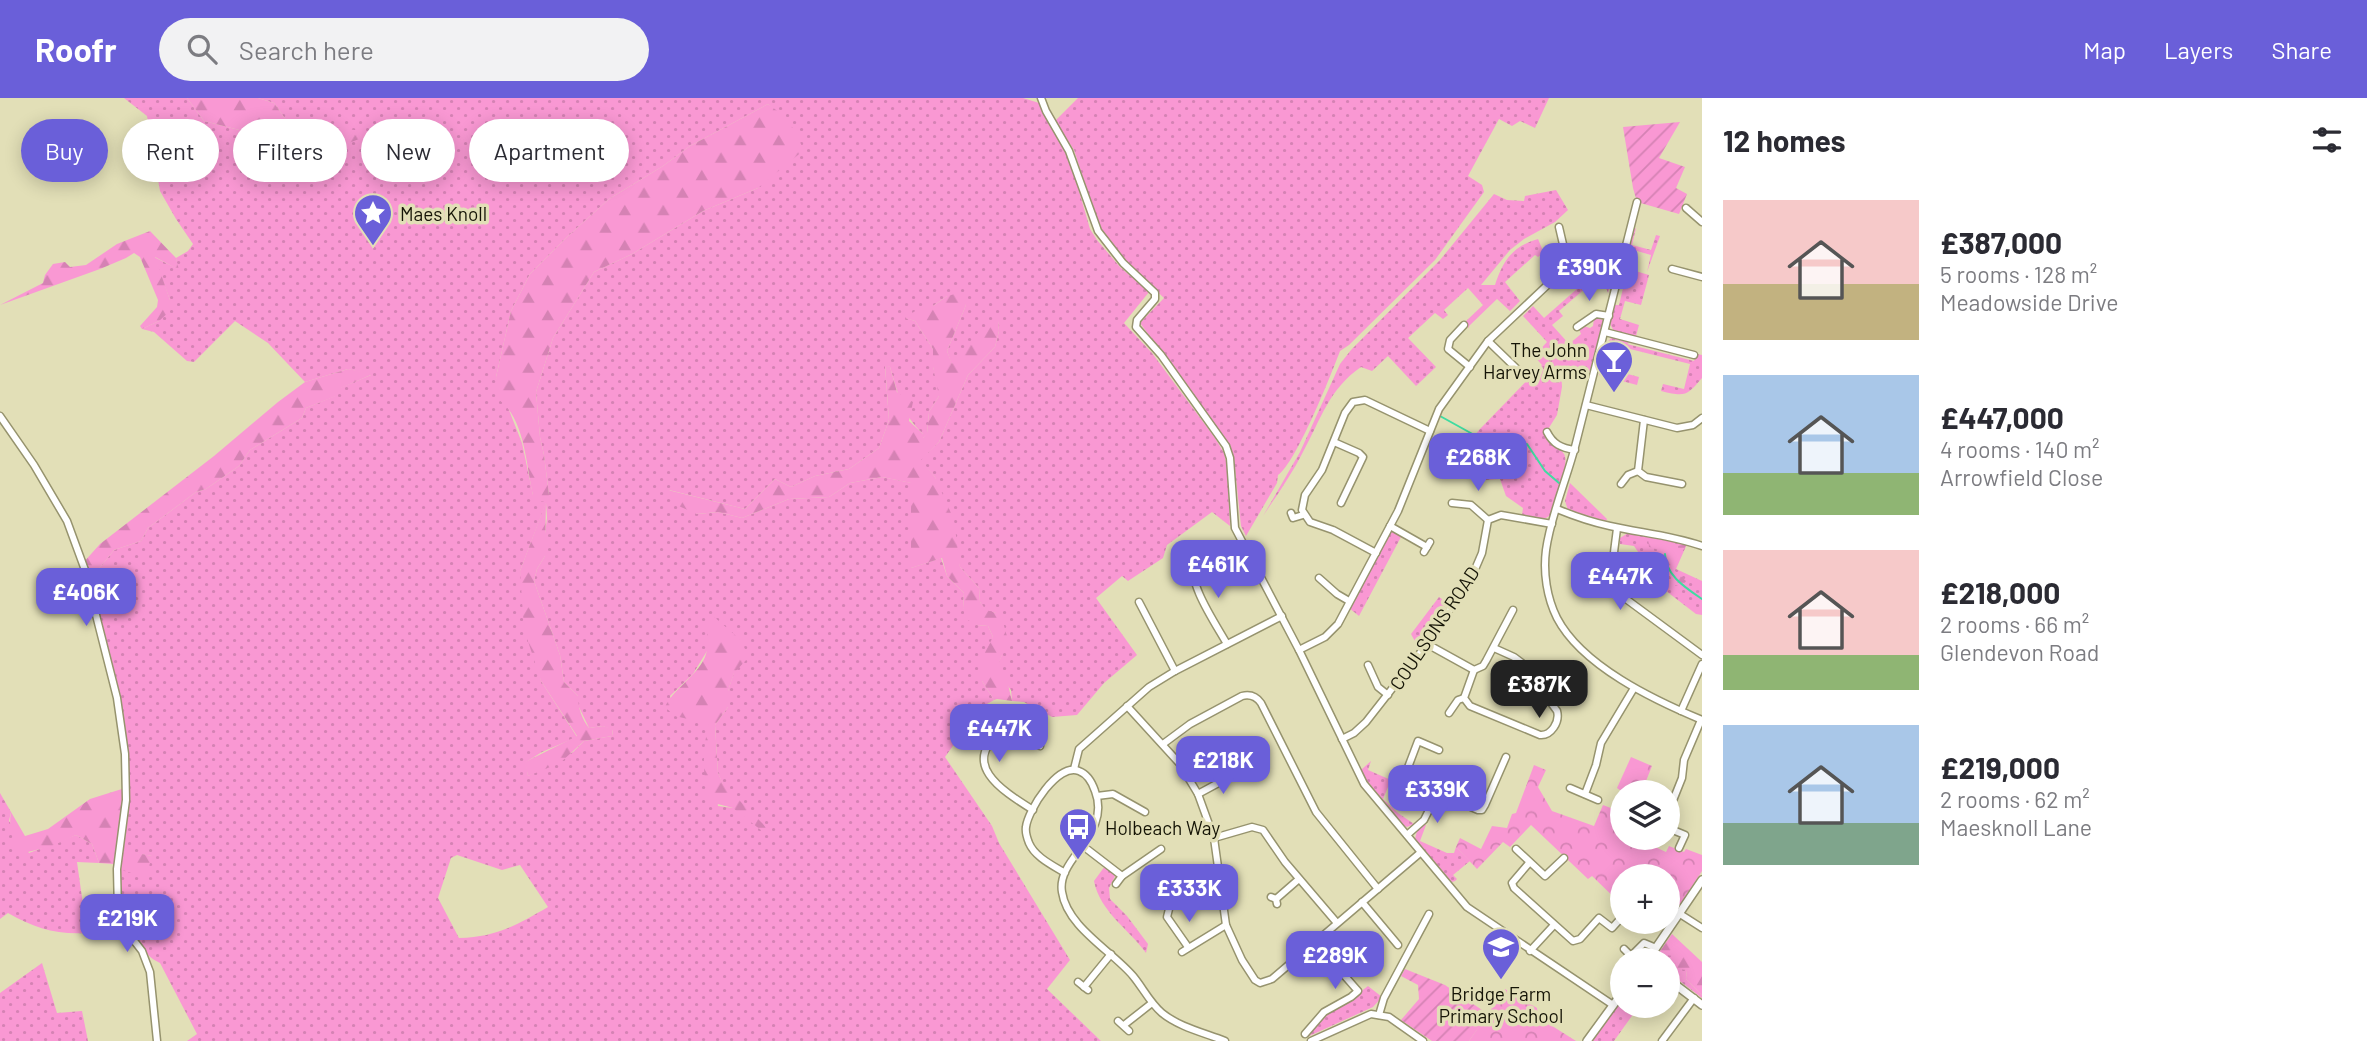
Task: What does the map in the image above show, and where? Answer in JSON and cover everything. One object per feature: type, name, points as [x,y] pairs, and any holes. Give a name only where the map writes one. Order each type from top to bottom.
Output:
[{"type":"street","points":[[1041,98],[1069,151],[1098,231],[1123,263],[1155,293],[1155,299],[1138,320],[1136,327],[1161,355],[1226,446],[1233,483],[1235,527],[1364,784],[1467,907],[1610,1003]]},
{"type":"street","points":[[1637,202],[1575,450],[1552,524],[1546,551],[1546,575],[1557,618],[1581,648],[1634,688],[1702,720],[1684,760],[1680,784]]},
{"type":"street","points":[[1686,208],[1702,222],[1702,229]]},
{"type":"street","points":[[1559,227],[1569,270]]},
{"type":"street","points":[[1299,650],[1325,637],[1333,629],[1391,526],[1439,409],[1488,341],[1548,282],[1569,270],[1596,264],[1621,267]]},
{"type":"street","points":[[1672,269],[1702,277]]},
{"type":"street","points":[[1577,327],[1596,314],[1609,316]]},
{"type":"street","points":[[1464,325],[1450,340],[1448,349],[1470,367]]},
{"type":"street","points":[[1605,332],[1694,355]]},
{"type":"street","points":[[1488,341],[1519,371]]},
{"type":"street","points":[[1376,553],[1333,530],[1310,522],[1303,515],[1302,500],[1322,470],[1348,408],[1361,400],[1430,431]]},
{"type":"street","points":[[1586,405],[1671,427],[1684,428],[1702,418]]},
{"type":"street","points":[[0,416],[34,465],[67,521],[88,581],[122,726],[126,788],[117,869],[121,922],[142,951],[150,972],[156,1041]]},
{"type":"street","points":[[1638,471],[1644,420]]},
{"type":"street","points":[[1547,432],[1552,441],[1575,450]]},
{"type":"street","points":[[1334,442],[1363,457],[1341,503]]},
{"type":"street","points":[[1621,484],[1628,475],[1638,471]]},
{"type":"street","points":[[1638,471],[1646,477],[1682,484]]},
{"type":"street","points":[[1452,503],[1471,505],[1488,520],[1501,515],[1552,524]]},
{"type":"street","points":[[1557,509],[1586,520],[1666,535],[1702,546]]},
{"type":"street","points":[[1294,518],[1303,515]]},
{"type":"street","name":"COULSONS ROAD","points":[[1342,739],[1361,728],[1427,644],[1478,565],[1488,520]]},
{"type":"street","points":[[1391,526],[1427,547]]},
{"type":"street","points":[[1617,527],[1613,567],[1616,589],[1664,629],[1702,655]]},
{"type":"street","points":[[1193,557],[1191,565],[1194,581],[1227,644]]},
{"type":"street","points":[[1319,578],[1336,594],[1349,601]]},
{"type":"street","points":[[1139,602],[1175,671]]},
{"type":"street","points":[[1464,698],[1474,670],[1483,666],[1513,610]]},
{"type":"street","points":[[1074,769],[1080,749],[1149,687],[1282,616]]},
{"type":"street","points":[[1427,644],[1474,670]]},
{"type":"street","points":[[1464,698],[1470,706],[1540,735],[1551,731],[1557,721],[1557,711],[1522,663],[1494,648]]},
{"type":"street","points":[[1681,711],[1702,664]]},
{"type":"street","points":[[1368,665],[1378,688],[1388,695]]},
{"type":"street","points":[[1585,794],[1594,773],[1601,743],[1634,688]]},
{"type":"street","points":[[1163,744],[1189,724],[1242,696],[1256,698],[1316,812],[1378,889]]},
{"type":"street","points":[[1449,713],[1458,700],[1464,698]]},
{"type":"street","points":[[1127,706],[1180,764],[1198,794],[1214,838],[1226,925],[1242,960],[1260,983],[1266,983],[1420,853]]},
{"type":"street","points":[[1033,810],[1002,789],[985,768],[983,761],[984,753],[992,740],[1004,729],[1014,729],[1035,745]]},
{"type":"street","points":[[1410,738],[1439,750]]},
{"type":"street","points":[[1418,741],[1404,778],[1437,794],[1482,810],[1506,757]]},
{"type":"street","points":[[1065,873],[1038,855],[1029,844],[1026,827],[1033,810],[1053,779],[1063,771],[1074,769],[1087,776],[1097,796],[1096,821],[1065,873],[1061,891],[1065,901],[1082,928],[1135,977],[1152,1003],[1171,1020],[1225,1041]]},
{"type":"street","points":[[1198,794],[1237,773]]},
{"type":"street","points":[[1570,788],[1598,800]]},
{"type":"street","points":[[1097,796],[1113,794],[1142,811],[1135,816]]},
{"type":"street","points":[[1407,835],[1424,820],[1437,794]]},
{"type":"street","points":[[1214,838],[1252,827],[1261,828],[1299,879],[1337,923]]},
{"type":"street","points":[[1116,884],[1122,876],[1158,851],[1151,845]]},
{"type":"street","points":[[1083,846],[1122,876]]},
{"type":"street","points":[[1516,849],[1545,876],[1564,858]]},
{"type":"street","points":[[1530,863],[1514,878],[1514,888],[1573,941],[1577,941],[1599,918]]},
{"type":"street","points":[[1275,900],[1299,879]]},
{"type":"street","points":[[1702,880],[1680,914],[1702,928]]},
{"type":"street","points":[[1363,902],[1391,932],[1398,945]]},
{"type":"street","points":[[1167,917],[1170,905]]},
{"type":"street","points":[[1593,912],[1610,926]]},
{"type":"street","points":[[1157,915],[1167,917],[1188,947]]},
{"type":"street","points":[[1379,1015],[1384,998],[1422,921],[1429,915]]},
{"type":"street","points":[[1182,952],[1226,925]]},
{"type":"street","points":[[1530,951],[1553,925]]},
{"type":"street","points":[[1641,948],[1644,943],[1656,948],[1666,934]]},
{"type":"street","points":[[1315,942],[1358,991]]},
{"type":"street","points":[[1083,986],[1111,954]]},
{"type":"street","points":[[1303,1023],[1307,1031],[1324,1012],[1366,985]]},
{"type":"street","points":[[1680,988],[1702,1004]]},
{"type":"street","points":[[1662,1041],[1694,998]]},
{"type":"street","points":[[1124,1025],[1152,1003]]},
{"type":"street","points":[[1587,1041],[1610,1009]]},
{"type":"street","points":[[1311,1041],[1320,1039],[1362,1016],[1379,1015],[1389,1017],[1423,1041]]},
{"type":"street","points":[[1200,1041],[1203,1032]]},
{"type":"street","points":[[1408,1041],[1412,1033]]},
{"type":"green space","points":[[124,98],[187,98],[203,119],[148,119]]},
{"type":"green space","points":[[187,98],[258,98],[274,103],[285,119],[233,119],[233,128],[219,125],[219,119],[203,119]]},
{"type":"green space","points":[[258,98],[1023,98],[1039,103],[1070,160],[1090,229],[1120,267],[1149,292],[1124,323],[1152,353],[1215,438],[1224,453],[1227,466],[1230,526],[1212,512],[1167,545],[1163,558],[1128,581],[1122,576],[1096,598],[1137,655],[1104,683],[1077,715],[1052,717],[1024,702],[1012,701],[1011,690],[995,670],[1002,655],[996,613],[986,611],[980,602],[979,588],[960,567],[935,477],[920,460],[939,442],[968,375],[995,347],[999,331],[998,321],[952,365],[947,351],[966,305],[947,296],[933,306],[906,318],[915,321],[933,349],[933,367],[939,388],[939,396],[929,412],[927,434],[922,439],[923,434],[910,419],[902,403],[890,367],[885,366],[889,420],[879,448],[849,469],[815,476],[791,487],[775,479],[745,509],[669,490],[697,514],[718,512],[742,518],[789,499],[829,497],[850,483],[882,477],[912,483],[911,568],[941,558],[947,576],[964,593],[963,608],[977,625],[988,626],[993,637],[982,681],[994,700],[980,708],[945,757],[992,826],[999,843],[1070,960],[1047,989],[1101,1041],[187,1041],[197,1034],[160,963],[148,955],[132,934],[120,909],[117,869],[152,856],[121,851],[126,733],[113,667],[89,581],[114,550],[141,541],[148,528],[196,492],[206,489],[239,466],[250,450],[302,418],[306,408],[335,396],[340,388],[371,375],[348,369],[305,382],[268,343],[235,321],[194,362],[187,361],[154,332],[142,329],[159,321],[170,300],[154,257],[178,269],[176,258],[188,251],[193,244],[160,191],[158,182],[219,182],[219,125],[233,128],[233,182],[347,182],[347,119],[285,119],[274,103]],"holes":[[[768,104],[777,112],[758,188],[703,211],[632,254],[594,272],[553,338],[536,392],[549,495],[533,495],[522,443],[496,377],[511,311],[530,274],[609,199],[690,146]],[[546,503],[545,556],[534,581],[560,655],[564,682],[578,696],[578,705],[589,728],[603,726],[613,730],[612,736],[584,741],[573,752],[528,776],[526,762],[577,737],[541,681],[520,571]],[[707,651],[734,672],[728,691],[728,707],[715,725],[718,773],[733,808],[718,806],[709,723],[677,716],[670,696],[693,674]],[[457,855],[502,870],[520,865],[548,907],[506,929],[459,938],[438,898],[451,858]]]},
{"type":"green space","points":[[1078,98],[1549,98],[1535,128],[1520,121],[1512,126],[1499,119],[1468,176],[1482,185],[1484,192],[1435,260],[1340,351],[1303,437],[1278,475],[1277,483],[1246,536],[1241,526],[1230,445],[1140,323],[1164,298],[1127,263],[1101,233],[1074,150],[1055,121]]},
{"type":"green space","points":[[768,104],[788,119],[804,150],[758,188],[703,211],[632,254],[594,272],[553,338],[536,392],[549,495],[546,502],[539,501],[533,495],[519,430],[507,407],[498,399],[496,377],[511,311],[530,274],[609,199],[690,146]]},
{"type":"green space","points":[[1680,122],[1659,158],[1685,167],[1676,188],[1687,194],[1679,214],[1637,202],[1623,127]]},
{"type":"green space","points":[[347,129],[361,131],[361,138],[347,144]]},
{"type":"green space","points":[[1556,190],[1568,210],[1555,222],[1510,250],[1481,285],[1495,285],[1510,255],[1529,242],[1538,239],[1546,258],[1542,254],[1538,257],[1535,255],[1505,282],[1520,301],[1510,311],[1497,299],[1469,328],[1464,323],[1483,305],[1468,288],[1444,310],[1448,315],[1443,319],[1435,313],[1408,338],[1436,367],[1416,386],[1388,356],[1372,371],[1361,367],[1350,376],[1333,395],[1294,468],[1263,516],[1300,452],[1340,364],[1440,260],[1494,194],[1507,200],[1524,201],[1525,196]]},
{"type":"green space","points":[[1636,228],[1632,245],[1651,250],[1656,235],[1660,236],[1647,272],[1651,255],[1637,251],[1632,270],[1649,275],[1641,305],[1625,301],[1620,319],[1639,325],[1636,336],[1641,338],[1638,339],[1615,333],[1610,324],[1615,305],[1619,305],[1626,276],[1623,271],[1633,230]]},
{"type":"green space","points":[[150,231],[176,258],[179,270],[155,257],[170,300],[170,311],[159,321],[142,329],[140,326],[157,307],[158,300],[140,257],[134,253],[100,269],[0,305],[43,283],[53,264],[65,262],[70,267],[86,265],[117,244]]},
{"type":"green space","points":[[1546,258],[1562,258],[1563,266],[1558,268]]},
{"type":"green space","points":[[1592,270],[1606,270],[1613,273],[1608,293],[1600,271],[1585,274],[1587,287],[1559,311],[1563,316],[1552,325],[1569,344],[1581,334],[1579,329],[1583,326],[1593,326],[1594,318],[1603,320],[1604,323],[1589,372],[1561,367],[1562,387],[1557,415],[1545,434],[1564,454],[1565,466],[1561,484],[1551,515],[1544,519],[1522,515],[1523,508],[1506,496],[1500,479],[1484,480],[1448,470],[1479,430],[1542,365],[1534,356],[1547,342],[1523,316],[1533,306],[1544,318],[1578,288],[1570,276]]},
{"type":"green space","points":[[959,293],[966,305],[947,351],[952,364],[980,330],[998,320],[999,331],[995,347],[968,375],[939,442],[921,460],[935,477],[954,520],[960,567],[979,588],[980,602],[986,610],[996,613],[1003,622],[1008,640],[996,670],[1007,680],[1012,701],[994,700],[982,681],[978,666],[993,637],[988,626],[977,625],[966,619],[963,608],[964,593],[947,576],[942,558],[911,568],[911,483],[882,477],[850,483],[829,497],[789,499],[742,518],[718,512],[697,514],[674,504],[668,490],[745,509],[775,479],[791,487],[815,476],[849,469],[879,448],[889,420],[885,365],[890,367],[897,392],[913,402],[909,421],[923,434],[923,438],[927,433],[929,412],[939,396],[933,367],[933,349],[915,321],[905,318],[924,305],[933,306],[947,296]]},
{"type":"green space","points":[[1612,337],[1627,340],[1627,344],[1694,361],[1697,354],[1702,355],[1702,378],[1685,394],[1661,391],[1663,384],[1684,389],[1690,364],[1626,348],[1620,372],[1639,377],[1637,385],[1599,375],[1607,348],[1605,345]]},
{"type":"green space","points":[[348,369],[373,374],[341,388],[336,396],[306,408],[302,418],[250,450],[239,466],[206,489],[196,492],[148,528],[141,541],[114,550],[89,581],[83,563],[100,544],[305,382]]},
{"type":"green space","points":[[1570,483],[1607,519],[1606,521],[1568,510],[1565,501]]},
{"type":"green space","points":[[546,502],[545,556],[534,581],[560,655],[564,682],[578,696],[584,721],[589,728],[603,726],[613,729],[612,736],[584,741],[560,763],[528,776],[525,762],[577,736],[541,681],[524,629],[520,571]]},
{"type":"green space","points":[[1390,532],[1402,535],[1359,616],[1349,608]]},
{"type":"green space","points":[[1628,533],[1667,538],[1687,544],[1676,569],[1702,581],[1702,615],[1696,614],[1640,571],[1643,559],[1634,546],[1620,544],[1620,538]]},
{"type":"green space","points":[[1652,537],[1655,540],[1672,540],[1675,552],[1678,546],[1687,544],[1674,565],[1675,571],[1686,581],[1682,587],[1675,585],[1670,576],[1656,570],[1651,562],[1666,553],[1649,547],[1648,539]]},
{"type":"green space","points":[[1439,597],[1449,604],[1419,649],[1411,634]]},
{"type":"green space","points":[[713,616],[742,641],[748,658],[734,673],[728,691],[728,707],[715,725],[718,773],[723,784],[769,830],[767,835],[733,808],[710,802],[704,763],[709,724],[675,716],[665,707],[701,665],[707,649],[706,621]]},
{"type":"green space","points":[[1631,757],[1652,766],[1646,780],[1621,780]]},
{"type":"green space","points":[[1371,761],[1368,770],[1391,780],[1383,799],[1414,824],[1407,827],[1403,825],[1364,777],[1361,770]]},
{"type":"green space","points":[[1534,765],[1546,770],[1538,787],[1552,811],[1594,826],[1603,805],[1610,808],[1610,850],[1684,852],[1686,849],[1702,855],[1702,871],[1680,905],[1680,864],[1610,864],[1610,893],[1592,876],[1588,879],[1531,825],[1510,847],[1503,842],[1477,869],[1456,847],[1460,838],[1481,849],[1492,826],[1507,828],[1512,814],[1516,813]]},
{"type":"green space","points":[[125,788],[121,850],[152,856],[146,877],[117,869],[113,864],[99,863],[92,844],[76,835],[52,846],[20,854],[12,834],[11,812],[25,836],[48,829],[90,799]]},
{"type":"green space","points":[[0,793],[11,812],[9,821],[29,853],[76,835],[92,844],[99,863],[77,862],[87,933],[46,929],[8,913],[0,919]]},
{"type":"green space","points":[[1426,825],[1420,841],[1447,853],[1454,853],[1456,847],[1470,861],[1453,875],[1457,879],[1455,881],[1452,882],[1415,839],[1417,831]]},
{"type":"green space","points":[[1105,866],[1115,876],[1109,888],[1110,899],[1148,944],[1146,953],[1109,911],[1097,892],[1094,881]]},
{"type":"green space","points":[[1672,934],[1702,962],[1702,995],[1686,979],[1687,970],[1680,969],[1680,948],[1662,948]]},
{"type":"green space","points":[[1680,962],[1687,970],[1686,979],[1702,998],[1680,981]]},
{"type":"green space","points":[[42,963],[57,1013],[82,1011],[88,1041],[0,1041],[0,993]]},
{"type":"green space","points":[[1405,969],[1445,985],[1488,1014],[1469,1041],[1432,1041],[1401,1020],[1419,999],[1418,985],[1401,976]]},
{"type":"green space","points":[[1368,986],[1382,997],[1373,1007],[1307,1037],[1322,1016]]},
{"type":"green space","points":[[1505,989],[1537,1008],[1538,1017],[1576,1041],[1469,1041]]},
{"type":"green space","points":[[1610,1016],[1630,1018],[1614,1041],[1592,1041]]},
{"type":"waterway","points":[[1440,416],[1505,452],[1527,444],[1545,471],[1559,483]]},
{"type":"waterway","points":[[1665,554],[1672,575],[1702,599]]},
{"type":"place","name":"Maes Knoll","points":[[373,247]]},
{"type":"place","name":"The John Harvey Arms","points":[[1614,394]]},
{"type":"place","name":"Holbeach Way","points":[[1078,861]]},
{"type":"place","name":"Bridge Farm Primary School","points":[[1501,981]]}]
